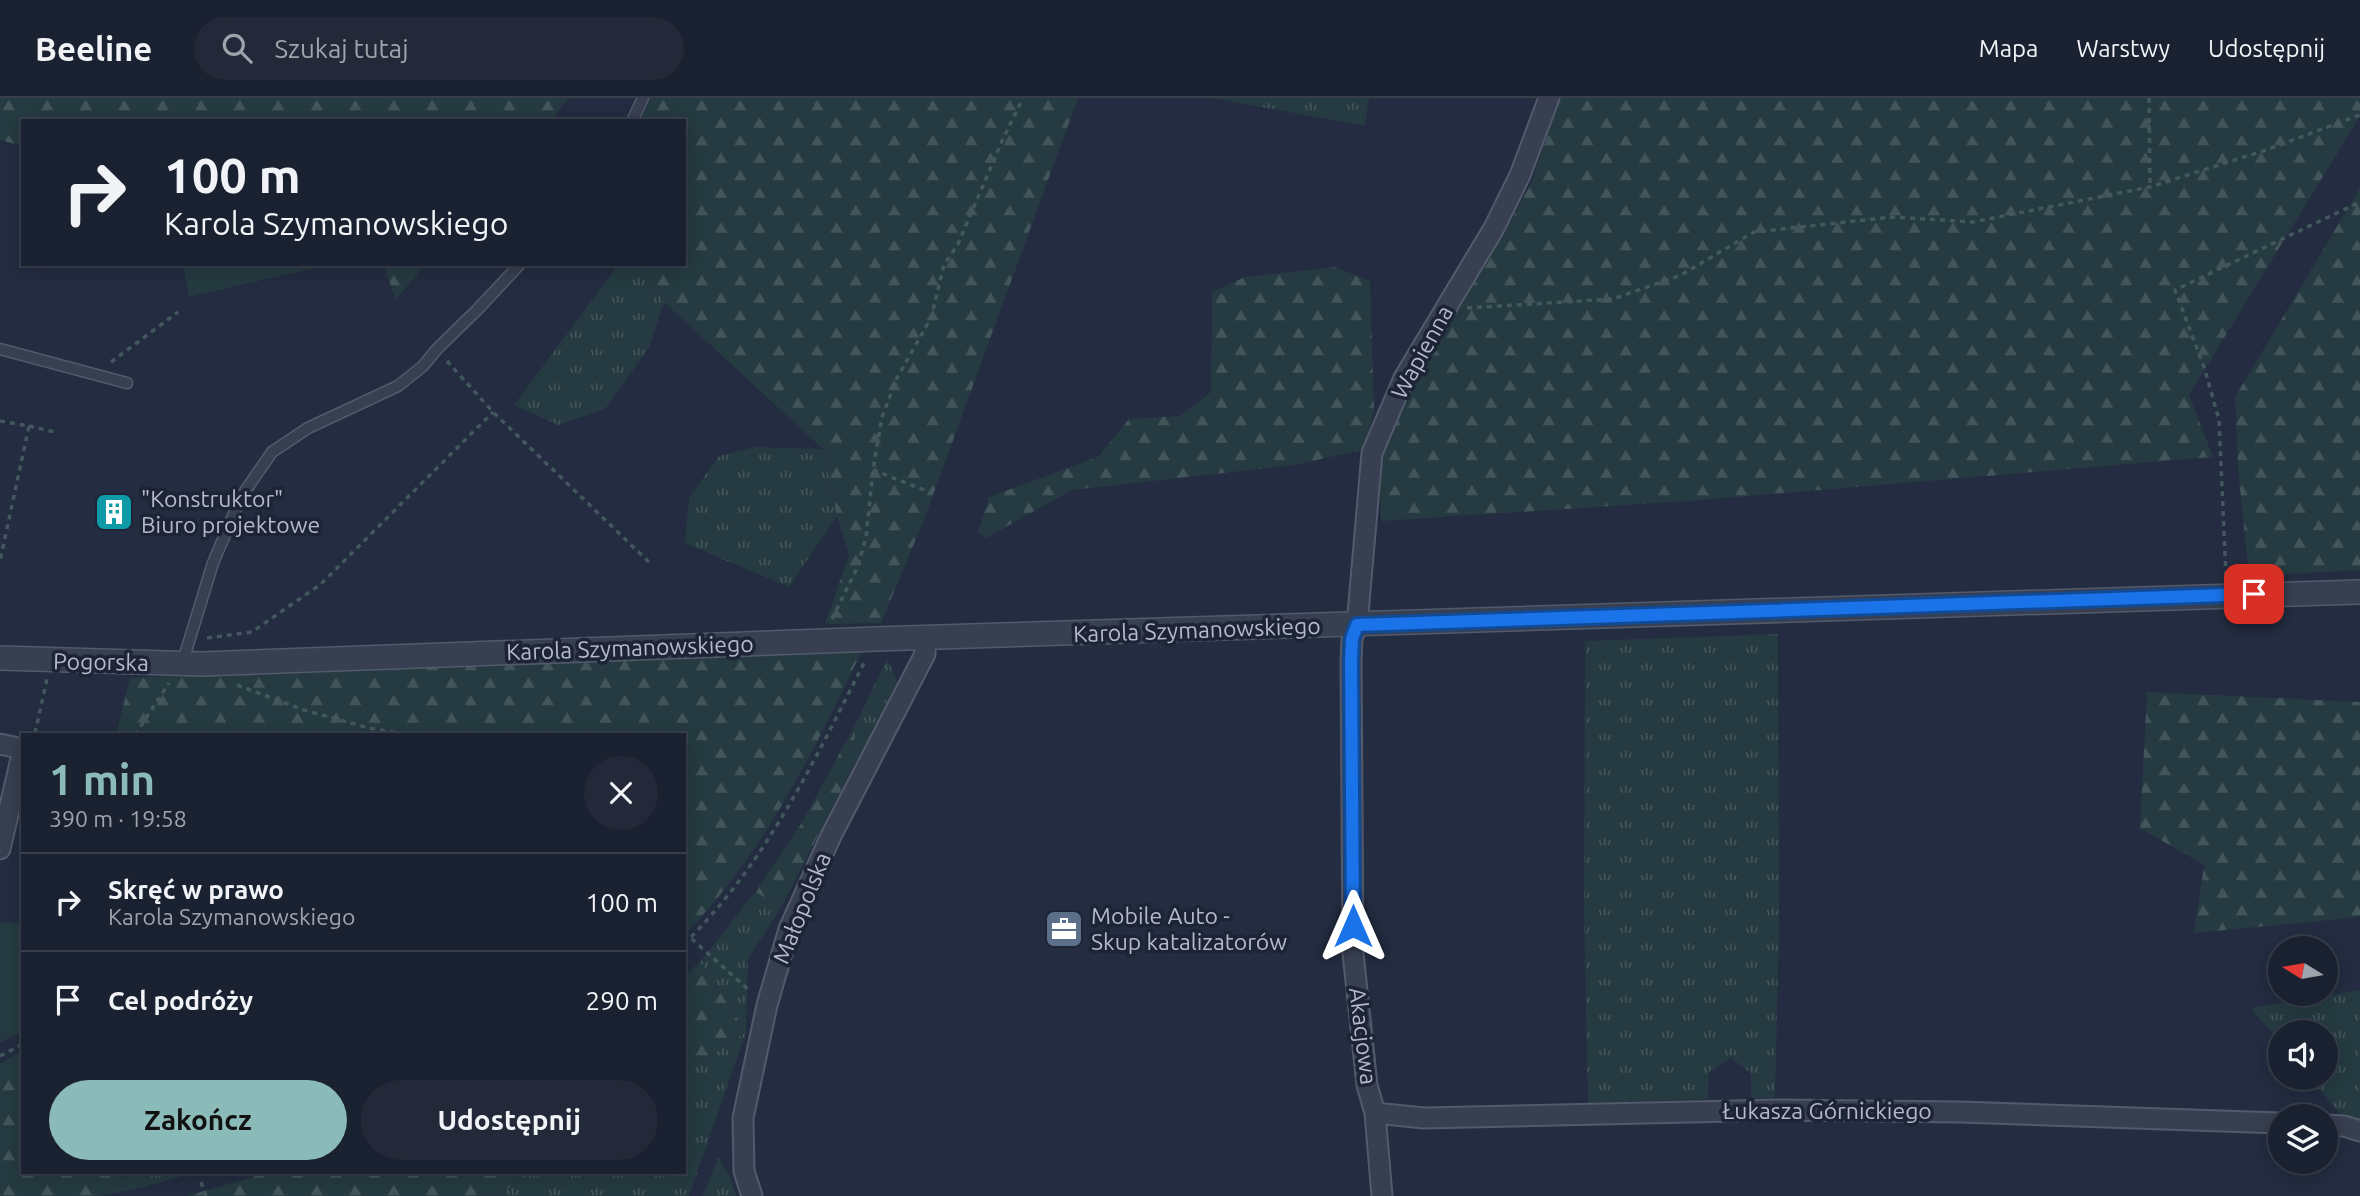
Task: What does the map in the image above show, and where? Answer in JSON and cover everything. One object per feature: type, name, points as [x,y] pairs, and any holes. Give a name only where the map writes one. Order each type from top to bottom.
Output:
[{"type":"street","name":"Wapienna","points":[[1357,625],[1372,453],[1404,378],[1494,228],[1515,186],[1549,98]]},
{"type":"street","name":"Karola Szymanowskiego","points":[[192,664],[2360,592]]},
{"type":"street","name":"Akacjowa","points":[[1357,625],[1352,639],[1351,661],[1353,953],[1367,1085],[1375,1112],[1382,1196]]},
{"type":"street","name":"Małopolska","points":[[752,1196],[744,1171],[743,1118],[766,1005],[789,929],[831,836],[925,654],[925,639]]},
{"type":"street","name":"Pogorska","points":[[0,658],[192,664]]},
{"type":"street","points":[[0,744],[21,749]]},
{"type":"street","points":[[0,849],[21,758]]},
{"type":"street","name":"Łukasza Górnickiego","points":[[1375,1112],[1424,1118],[1777,1110],[1953,1112],[2268,1123]]},
{"type":"street","points":[[2338,1126],[2360,1131]]},
{"type":"lane","points":[[633,119],[643,98]]},
{"type":"lane","points":[[192,664],[188,640],[213,563],[241,497],[272,452],[308,428],[398,386],[423,366],[518,266]]},
{"type":"lane","points":[[0,349],[127,383]]},
{"type":"path","points":[[827,641],[830,622],[861,556],[866,537],[882,417],[897,378],[931,318],[944,265],[958,244],[1023,98]]},
{"type":"path","points":[[2149,98],[2150,187]]},
{"type":"path","points":[[1446,309],[1549,305],[1613,299],[1681,275],[1754,232],[1893,216],[1973,222],[2150,187],[2266,150],[2360,115]]},
{"type":"path","points":[[2227,595],[2219,420],[2205,370],[2175,290],[2360,202]]},
{"type":"path","points":[[96,374],[178,312]]},
{"type":"path","points":[[437,349],[493,412],[652,565]]},
{"type":"path","points":[[188,640],[252,632],[321,584],[493,412]]},
{"type":"path","points":[[0,421],[55,432]]},
{"type":"path","points":[[0,561],[29,426]]},
{"type":"path","points":[[873,470],[932,492]]},
{"type":"path","points":[[137,733],[192,664]]},
{"type":"path","points":[[686,942],[718,908],[777,825],[832,728],[860,670]]},
{"type":"path","points":[[35,733],[46,682]]},
{"type":"path","points":[[234,684],[304,709],[369,728],[398,733]]},
{"type":"path","points":[[686,933],[766,1005]]},
{"type":"path","points":[[0,1056],[21,1045]]},
{"type":"path","points":[[201,1182],[206,1196]]},
{"type":"green space","points":[[0,98],[569,98],[552,119],[21,119],[21,145],[0,140]]},
{"type":"green space","points":[[651,98],[1078,98],[924,520],[881,623],[825,624],[849,555],[837,516],[823,449],[664,302],[638,266],[686,266],[686,119],[640,119]]},
{"type":"green space","points":[[1212,98],[1369,98],[1365,126]]},
{"type":"green space","points":[[1560,98],[2360,98],[2360,116],[2189,395],[2213,457],[1689,501],[1381,521],[1380,453],[1405,391],[1507,227],[1532,181]]},
{"type":"green space","points":[[2360,188],[2360,570],[2249,576],[2238,469],[2235,397]]},
{"type":"green space","points":[[183,266],[319,266],[319,267],[189,297]]},
{"type":"green space","points":[[384,266],[424,266],[396,299]]},
{"type":"green space","points":[[618,266],[638,266],[664,302],[649,348],[605,409],[558,425],[514,405]]},
{"type":"green space","points":[[1335,267],[1370,281],[1374,410],[1366,449],[1294,465],[1072,490],[986,538],[978,532],[989,497],[1098,457],[1129,419],[1180,416],[1211,392],[1212,292],[1245,277]]},
{"type":"green space","points":[[754,447],[823,449],[837,516],[789,587],[685,543],[689,498],[719,456]]},
{"type":"green space","points":[[1778,634],[1779,931],[1775,1098],[1751,1098],[1751,1073],[1731,1058],[1709,1072],[1708,1099],[1588,1103],[1584,918],[1585,641]]},
{"type":"green space","points":[[862,651],[825,727],[763,836],[713,904],[686,933],[686,733],[116,733],[130,678]]},
{"type":"green space","points":[[887,659],[898,682],[854,765],[855,725]]},
{"type":"green space","points":[[2147,692],[2360,702],[2360,917],[2194,933],[2204,865],[2140,828]]},
{"type":"green space","points":[[855,725],[854,765],[782,906],[755,892],[801,824]]},
{"type":"green space","points":[[755,892],[782,906],[748,959],[746,1032],[700,962]]},
{"type":"green space","points":[[0,922],[21,923],[21,1032],[0,1043]]},
{"type":"green space","points":[[700,962],[746,1032],[686,1072],[686,974]]},
{"type":"green space","points":[[2360,990],[2360,1125],[2345,1120],[2338,1112],[2338,1104],[2332,1104],[2320,1090],[2338,1090],[2338,1020],[2268,1020],[2268,1029],[2251,1008],[2268,1005],[2338,1006],[2338,994]]},
{"type":"green space","points":[[746,1032],[689,1196],[478,1196],[504,1191],[530,1174],[686,1174],[686,1072]]},
{"type":"green space","points":[[21,1051],[21,1174],[131,1174],[101,1196],[0,1196],[0,1064]]},
{"type":"green space","points":[[718,1158],[730,1176],[736,1196],[703,1196]]},
{"type":"green space","points":[[131,1174],[190,1174],[144,1187],[101,1196]]},
{"type":"green space","points":[[263,1174],[530,1174],[504,1191],[478,1196],[187,1196]]},
{"type":"place","name":"\"Konstruktor\" Biuro projektowe","points":[[114,512]]},
{"type":"place","name":"Mobile Auto - Skup katalizatorów","points":[[1064,929]]},
{"type":"route","points":[[1353,926],[1351,661],[1352,639],[1357,625],[2254,594]]}]
